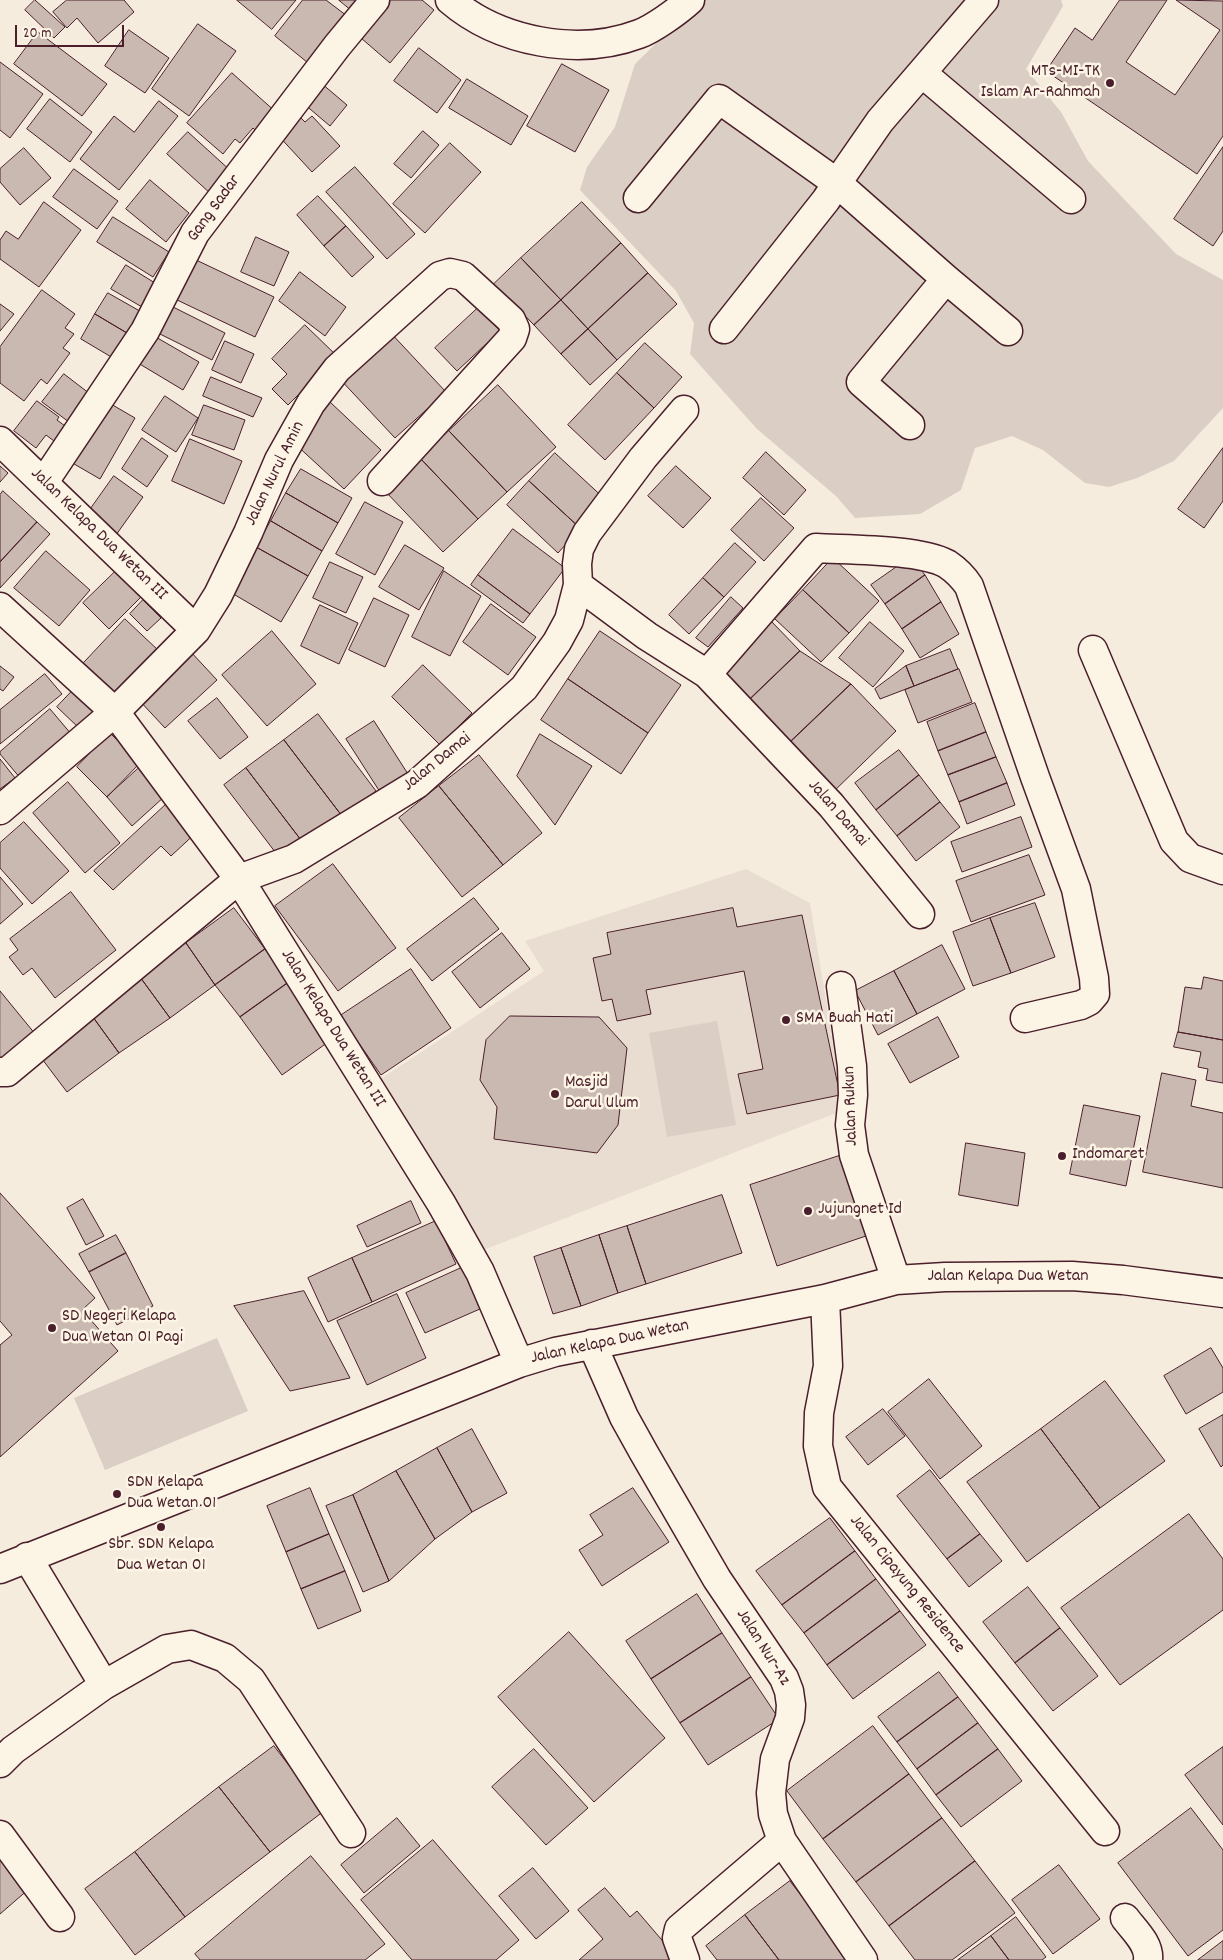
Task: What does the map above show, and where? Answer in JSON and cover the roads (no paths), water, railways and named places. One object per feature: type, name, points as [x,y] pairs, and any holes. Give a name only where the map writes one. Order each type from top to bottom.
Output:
[{"type":"street","name":"Gang Sadar","points":[[44,482],[145,331],[194,232],[375,0]]},
{"type":"street","points":[[450,0],[463,11],[496,29],[536,40],[576,44],[614,41],[641,34],[690,0]]},
{"type":"street","points":[[724,328],[826,200],[880,121],[984,0]]},
{"type":"street","points":[[922,73],[1071,199]]},
{"type":"street","points":[[638,198],[719,99],[837,183],[946,280],[1008,330]]},
{"type":"street","name":"Jalan Nurul Amin","points":[[0,810],[115,712],[196,630],[218,595],[248,533],[279,460],[316,396],[337,369],[440,276],[450,273],[463,276],[511,320],[515,329],[512,338],[382,481]]},
{"type":"street","points":[[910,425],[861,382],[946,280]]},
{"type":"street","name":"Jalan Damai","points":[[0,1072],[7,1072],[239,879],[294,859],[417,784],[524,688],[557,642],[569,620],[578,585],[577,564],[580,549],[587,533],[643,458],[684,410]]},
{"type":"street","name":"Jalan Kelapa Dua Wetan III","points":[[0,441],[196,630]]},
{"type":"street","points":[[707,674],[816,548],[926,556],[956,570],[969,586],[1076,889],[1094,978],[1095,994],[1089,1001],[1080,1005],[1025,1018]]},
{"type":"street","name":"Jalan Damai","points":[[578,585],[647,636],[707,674],[831,805],[920,914]]},
{"type":"street","name":"Jalan Kelapa Dua Wetan III","points":[[0,607],[115,712],[239,879],[446,1212],[480,1272],[519,1363]]},
{"type":"street","points":[[1094,650],[1174,841],[1190,858],[1223,870]]},
{"type":"street","name":"Jalan Rukun","points":[[841,986],[852,1066],[850,1125],[854,1155],[896,1280]]},
{"type":"street","name":"Jalan Kelapa Dua Wetan","points":[[0,1569],[519,1363],[554,1352],[826,1299],[896,1280],[945,1276],[1072,1276],[1123,1280],[1223,1293]]},
{"type":"street","name":"Jalan Cipayung Residence","points":[[826,1299],[828,1366],[819,1413],[818,1446],[826,1487],[1105,1830]]},
{"type":"street","name":"Jalan Nur-Az","points":[[592,1344],[624,1417],[644,1453],[717,1579],[784,1678],[789,1691],[790,1718],[775,1760],[771,1793],[773,1814],[782,1841],[863,1960]]},
{"type":"street","points":[[27,1558],[104,1685]]},
{"type":"street","points":[[0,1763],[13,1750],[104,1685],[167,1649],[192,1646],[225,1658],[251,1680],[351,1833]]},
{"type":"street","points":[[0,1835],[60,1917]]},
{"type":"street","points":[[686,1960],[677,1938],[679,1930],[782,1841]]},
{"type":"street","points":[[1125,1918],[1142,1940],[1149,1953],[1148,1960]]},
{"type":"place","name":"MTs-MI-TK Islam Ar-Rahmah","points":[[1110,83]]},
{"type":"place","name":"SMA Buah Hati","points":[[786,1020]]},
{"type":"place","name":"Masjid Darul Ulum","points":[[555,1094]]},
{"type":"place","name":"Indomaret","points":[[1062,1156]]},
{"type":"place","name":"Jujungnet Id","points":[[808,1211]]},
{"type":"place","name":"SD Negeri Kelapa Dua Wetan 01 Pagi","points":[[52,1328]]},
{"type":"place","name":"SDN Kelapa Dua Wetan 01","points":[[117,1494]]},
{"type":"place","name":"Sbr. SDN Kelapa Dua Wetan 01","points":[[161,1527]]}]
